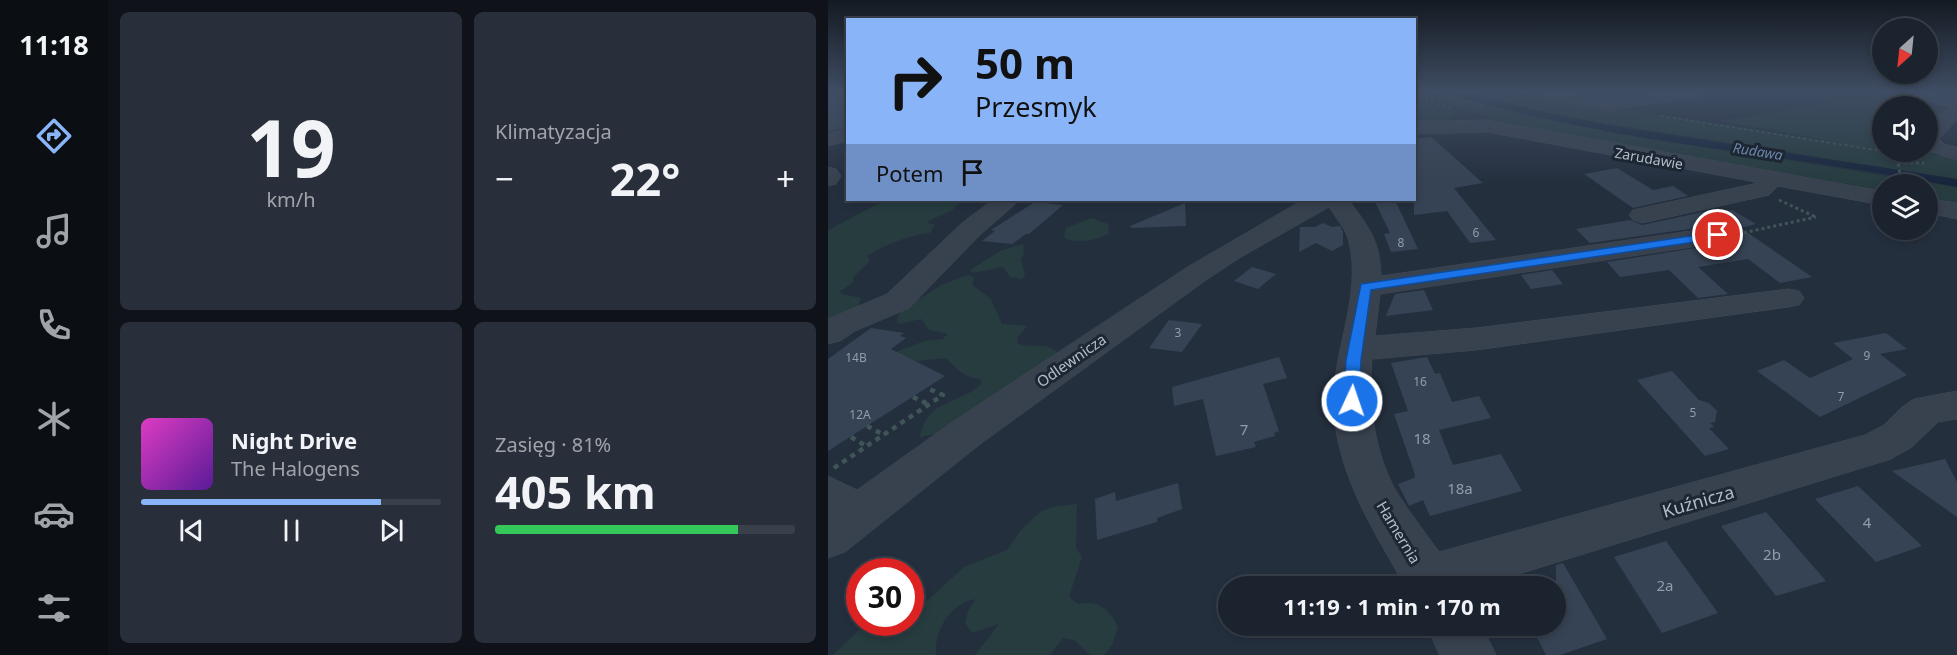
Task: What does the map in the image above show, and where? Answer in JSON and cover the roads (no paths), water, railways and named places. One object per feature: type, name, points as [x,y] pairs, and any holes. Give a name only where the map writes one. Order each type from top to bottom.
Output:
[{"type":"street","points":[[1943,123],[1928,140],[1937,148],[1957,154]]},
{"type":"street","name":"Zarudawie","points":[[1416,128],[1487,126],[1762,185],[1872,197]]},
{"type":"street","points":[[828,140],[846,135]]},
{"type":"street","points":[[828,174],[830,176],[828,179]]},
{"type":"street","points":[[1642,215],[1762,185]]},
{"type":"street","points":[[828,333],[898,301],[971,229],[1007,201]]},
{"type":"street","name":"Odlewnicza","points":[[839,515],[965,434],[1233,249],[1311,204],[1321,201]]},
{"type":"street","name":"Hamernia","points":[[1338,201],[1357,228],[1364,243],[1366,262],[1365,287],[1355,350],[1352,401],[1359,446],[1380,504],[1426,576]]},
{"type":"street","points":[[1938,208],[1957,211]]},
{"type":"street","points":[[1365,287],[1718,235]]},
{"type":"street","points":[[1355,350],[1476,339],[1788,298]]},
{"type":"street","name":"Kuźnicza","points":[[1453,576],[1877,448],[1898,436],[1916,417],[1928,409],[1957,405]]},
{"type":"street","points":[[1459,636],[1469,655]]},
{"type":"water","name":"Rudawa","points":[[1563,123],[1598,123],[1925,174],[1886,174],[1634,136]]},
{"type":"water","points":[[1938,176],[1957,179],[1957,187],[1938,183]]}]
